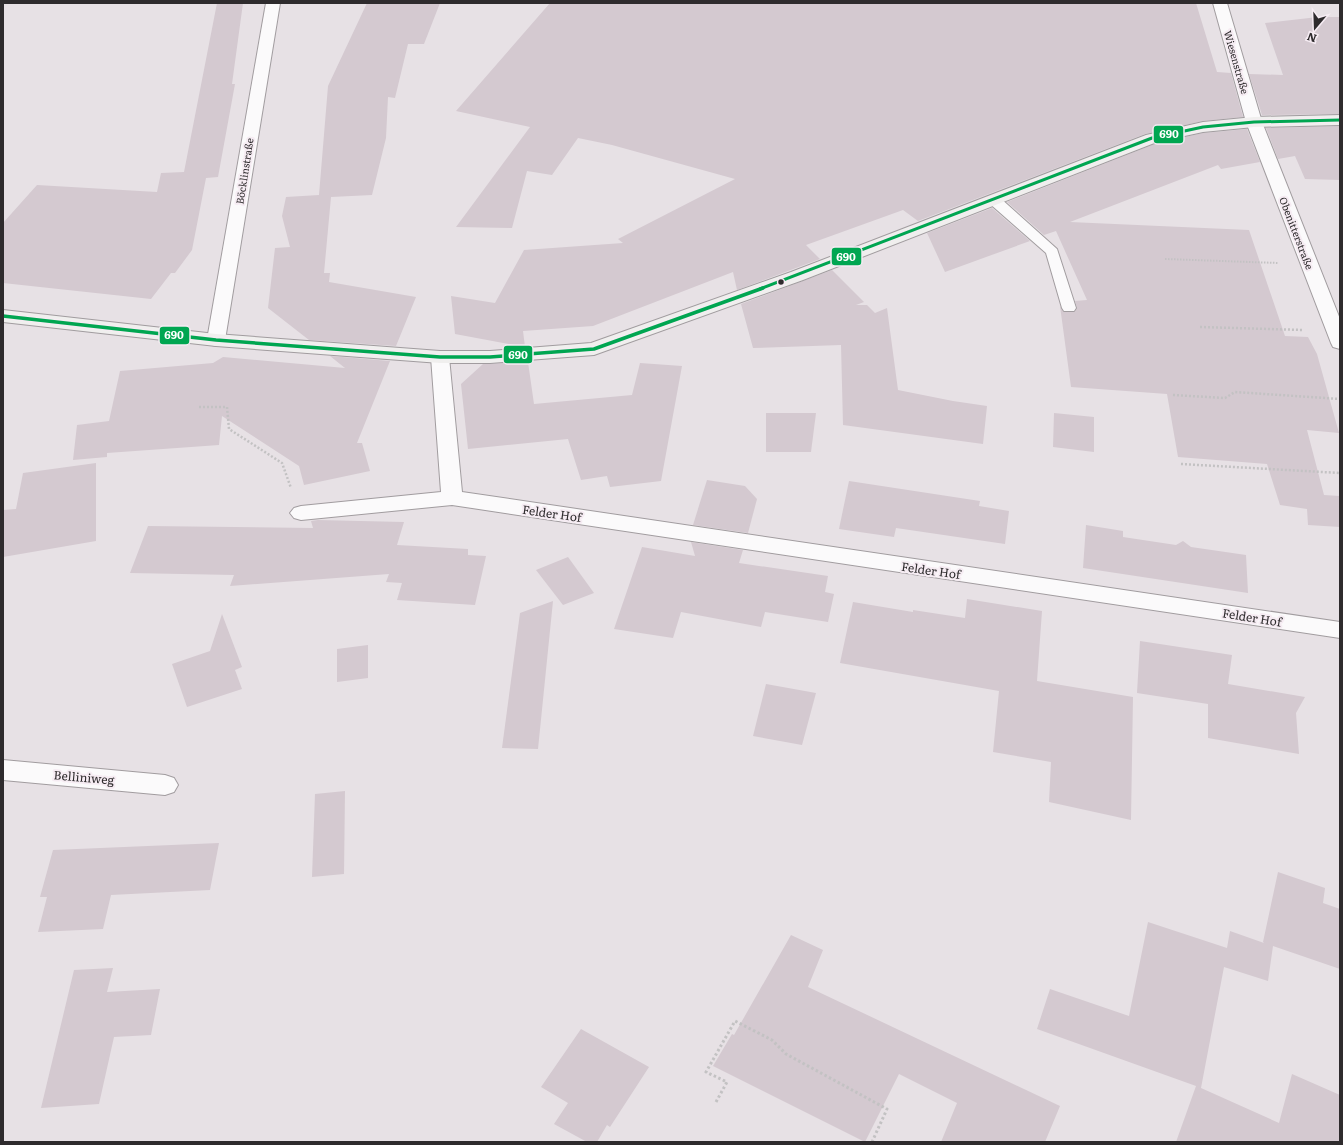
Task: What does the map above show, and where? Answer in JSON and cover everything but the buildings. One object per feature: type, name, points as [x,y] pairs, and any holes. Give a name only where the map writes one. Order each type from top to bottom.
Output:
[{"type":"main road","points":[[3,316],[216,340],[440,357],[490,357],[594,349],[797,276],[1152,138],[1203,127],[1254,122],[1340,120]]},
{"type":"street","name":"Böcklinstraße","points":[[216,340],[273,3]]},
{"type":"street","name":"Wiesenstraße","points":[[1220,3],[1254,122]]},
{"type":"street","name":"Obenitterstraße","points":[[1254,122],[1338,337]]},
{"type":"street","points":[[440,357],[452,498]]},
{"type":"street","name":"Felder Hof","points":[[301,513],[452,498],[1340,630]]},
{"type":"street","name":"Belliniweg","points":[[3,770],[165,785]]},
{"type":"lane","points":[[994,200],[1032,232],[1052,252],[1069,308]]},
{"type":"path","points":[[1165,259],[1310,264]]},
{"type":"path","points":[[1200,327],[1338,337]]},
{"type":"path","points":[[1173,395],[1225,398],[1234,392],[1340,399]]},
{"type":"path","points":[[199,407],[227,407],[229,429],[282,463],[301,513]]},
{"type":"path","points":[[1181,464],[1340,473]]},
{"type":"path","points":[[716,1102],[727,1082],[706,1072],[735,1021],[772,1040],[786,1054],[887,1109],[872,1142]]},
{"type":"transit line","name":"690","points":[[3,316],[216,340],[440,357],[490,357],[594,349],[797,276],[1152,138],[1203,127],[1254,122],[1340,120]]}]
